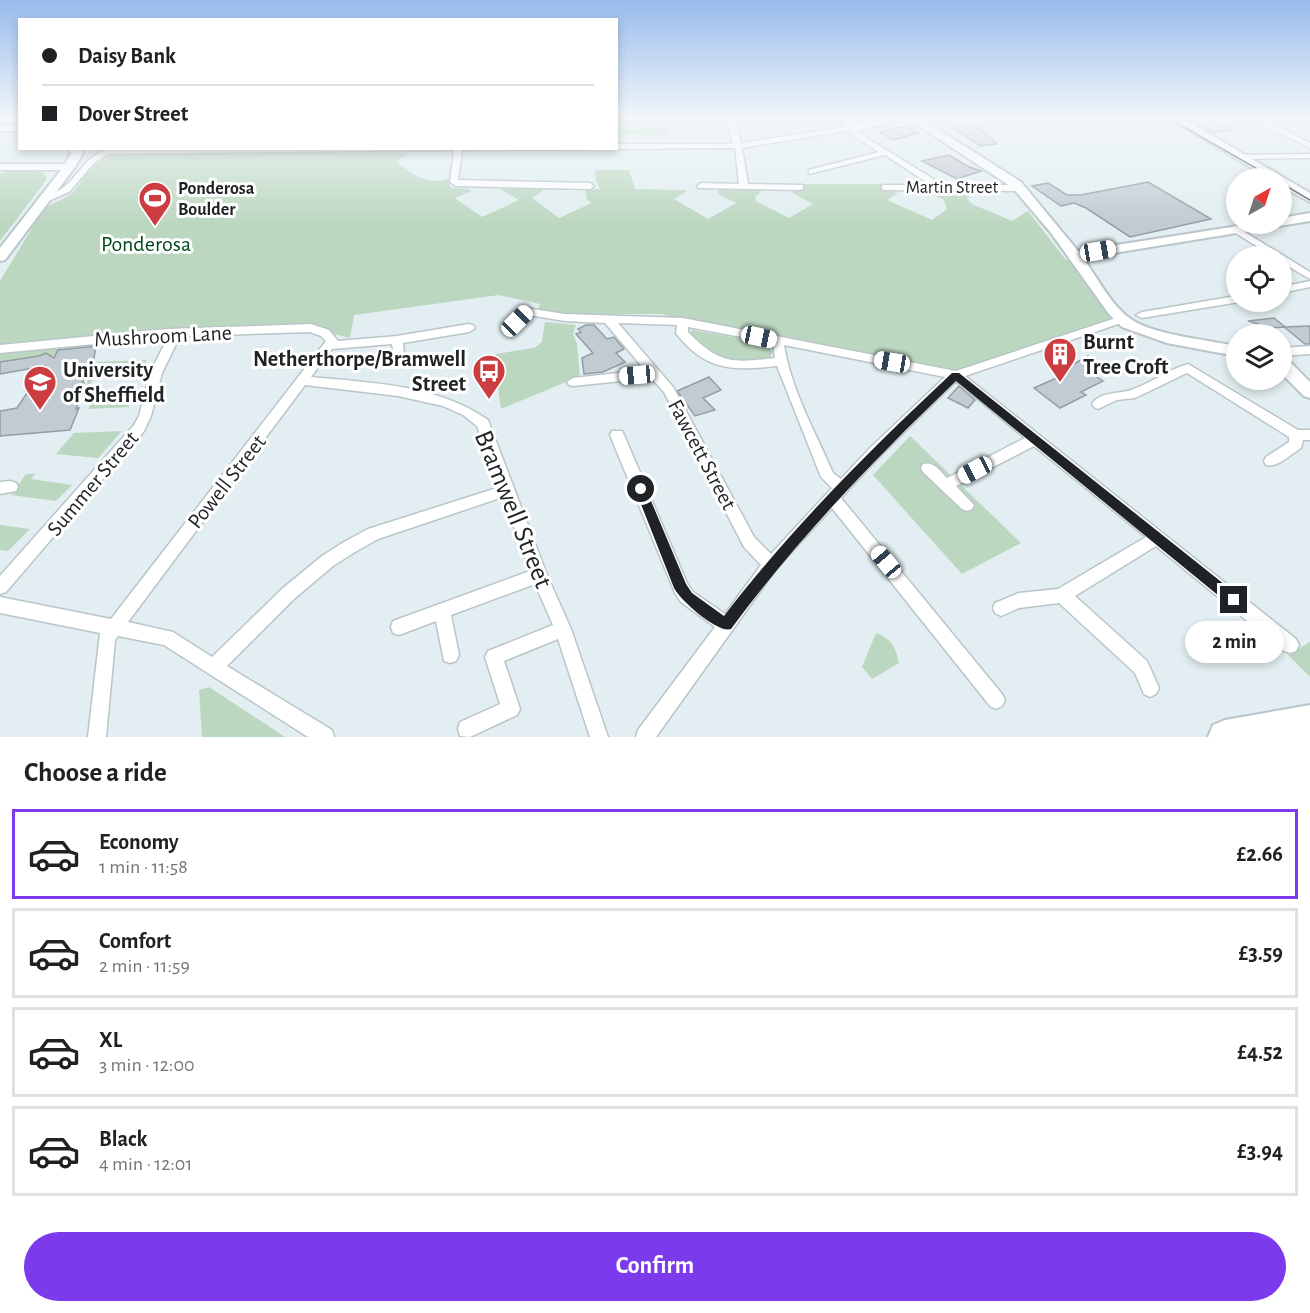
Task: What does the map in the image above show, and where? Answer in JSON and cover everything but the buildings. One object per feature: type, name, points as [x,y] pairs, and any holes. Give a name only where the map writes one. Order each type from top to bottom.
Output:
[{"type":"highway","points":[[1225,737],[1310,722]]},
{"type":"street","points":[[0,257],[77,153]]},
{"type":"street","points":[[43,200],[62,195],[70,189],[97,156],[102,153]]},
{"type":"street","points":[[457,153],[454,182],[456,183],[590,186]]},
{"type":"street","points":[[740,153],[744,186]]},
{"type":"street","points":[[812,172],[881,153]]},
{"type":"street","points":[[888,153],[942,187]]},
{"type":"street","points":[[970,153],[1003,174],[1019,188],[1076,255],[1114,311],[1127,324],[1147,333],[1226,349]]},
{"type":"street","points":[[1232,153],[1258,168]]},
{"type":"street","points":[[1238,157],[1310,156]]},
{"type":"street","points":[[835,158],[843,164]]},
{"type":"street","points":[[0,167],[69,166]]},
{"type":"street","points":[[701,186],[800,187]]},
{"type":"street","name":"Martin Street","points":[[885,187],[1019,188]]},
{"type":"street","points":[[1292,187],[1310,198]]},
{"type":"street","points":[[1292,220],[1310,217]]},
{"type":"street","points":[[1076,255],[1226,231]]},
{"type":"street","points":[[1242,234],[1262,246]]},
{"type":"street","points":[[1292,265],[1310,276]]},
{"type":"street","points":[[1292,288],[1310,284]]},
{"type":"street","points":[[1142,315],[1226,301]]},
{"type":"street","points":[[514,324],[526,311],[563,319],[683,321],[956,375],[1033,440],[1290,645]]},
{"type":"street","name":"Fawcett Street","points":[[608,319],[669,390],[749,542],[771,564]]},
{"type":"street","points":[[645,737],[771,564],[837,493],[956,375],[1123,319]]},
{"type":"street","points":[[683,321],[682,333],[701,353],[715,362],[729,366],[782,361]]},
{"type":"street","name":"Mushroom Lane","points":[[0,349],[176,333],[311,328],[330,336],[330,345]]},
{"type":"street","points":[[330,345],[397,340],[469,328]]},
{"type":"street","name":"Summer Street","points":[[0,587],[135,434],[145,416],[156,373],[176,333]]},
{"type":"street","points":[[397,340],[399,357],[452,363]]},
{"type":"street","points":[[778,341],[782,361],[828,477],[837,493],[996,700]]},
{"type":"street","name":"Powell Street","points":[[97,737],[104,646],[113,628],[330,345]]},
{"type":"street","points":[[1292,351],[1310,350]]},
{"type":"street","points":[[1098,404],[1115,396],[1131,395],[1188,368],[1303,435],[1296,444],[1271,461]]},
{"type":"street","points":[[573,382],[655,373]]},
{"type":"street","points":[[1292,374],[1310,392]]},
{"type":"street","name":"Bramwell Street","points":[[303,381],[433,398],[462,407],[483,423],[539,574],[563,628],[599,737]]},
{"type":"street","points":[[617,435],[681,588],[687,597],[726,625]]},
{"type":"street","points":[[946,485],[1033,440]]},
{"type":"street","points":[[928,468],[968,505]]},
{"type":"street","points":[[215,666],[301,581],[325,561],[352,544],[373,534],[508,490]]},
{"type":"street","points":[[1001,608],[1016,600],[1052,599],[1062,595],[1156,538]]},
{"type":"street","points":[[399,627],[539,574]]},
{"type":"street","points":[[1062,595],[1141,667],[1150,688]]},
{"type":"street","points":[[2,608],[167,638],[325,737]]},
{"type":"street","points":[[442,611],[450,655]]},
{"type":"street","points":[[467,729],[511,709],[495,657],[563,628]]},
{"type":"green space","name":"Ponderosa","points":[[411,153],[396,161],[420,178],[433,181],[448,179],[451,188],[469,189],[471,191],[455,198],[482,217],[519,200],[500,189],[545,189],[532,198],[559,218],[592,203],[587,200],[585,189],[600,189],[596,181],[595,170],[629,170],[635,189],[685,190],[687,191],[674,199],[708,219],[736,203],[718,194],[719,190],[760,190],[762,192],[755,196],[756,201],[789,218],[813,204],[792,193],[797,189],[798,184],[881,184],[885,191],[898,193],[887,200],[932,220],[947,209],[944,200],[928,192],[971,192],[972,194],[967,198],[972,204],[1012,221],[1028,211],[1065,259],[1082,266],[1118,318],[961,373],[683,322],[662,314],[550,314],[538,309],[540,304],[499,295],[354,315],[350,338],[311,328],[0,346],[0,281],[43,210],[73,192],[89,171],[104,158],[111,156]]},
{"type":"green space","points":[[7,171],[43,172],[47,179],[0,241],[0,174]]},
{"type":"green space","points":[[545,322],[576,325],[573,334],[577,344],[580,379],[566,382],[501,409],[494,358],[496,354],[534,348],[542,342]]},
{"type":"green space","points":[[692,330],[766,343],[773,352],[770,358],[739,363],[705,354],[689,335]]},
{"type":"green space","points":[[82,344],[59,349],[54,356],[48,357],[50,356],[46,353],[0,362],[0,354]]},
{"type":"green space","points":[[147,360],[137,375],[95,377],[85,391],[93,362]]},
{"type":"green space","points":[[130,396],[129,407],[89,409],[91,398]]},
{"type":"green space","points":[[122,431],[98,458],[56,454],[74,433]]},
{"type":"green space","points":[[910,436],[1021,543],[962,574],[873,475]]},
{"type":"green space","points":[[26,474],[35,474],[31,479],[72,485],[56,501],[11,495]]},
{"type":"green space","points":[[0,525],[30,529],[8,551],[0,550]]},
{"type":"green space","points":[[876,633],[892,644],[899,663],[872,679],[862,667]]},
{"type":"green space","points":[[1310,642],[1310,677],[1288,655]]},
{"type":"green space","points":[[209,687],[285,737],[202,737],[199,690]]},
{"type":"tram line","points":[[1230,153],[1256,168]]},
{"type":"tram line","points":[[1292,189],[1310,200]]},
{"type":"place","name":"Ponderosa Boulder","points":[[155,227]]},
{"type":"place","name":"Burnt Tree Croft","points":[[1060,383]]},
{"type":"place","name":"Netherthorpe/Bramwell Street","points":[[489,400]]},
{"type":"place","name":"University of Sheffield","points":[[40,411]]},
{"type":"route","points":[[641,489],[681,588],[687,597],[726,625],[771,564],[875,452],[956,375],[1033,440],[1234,600]]}]
